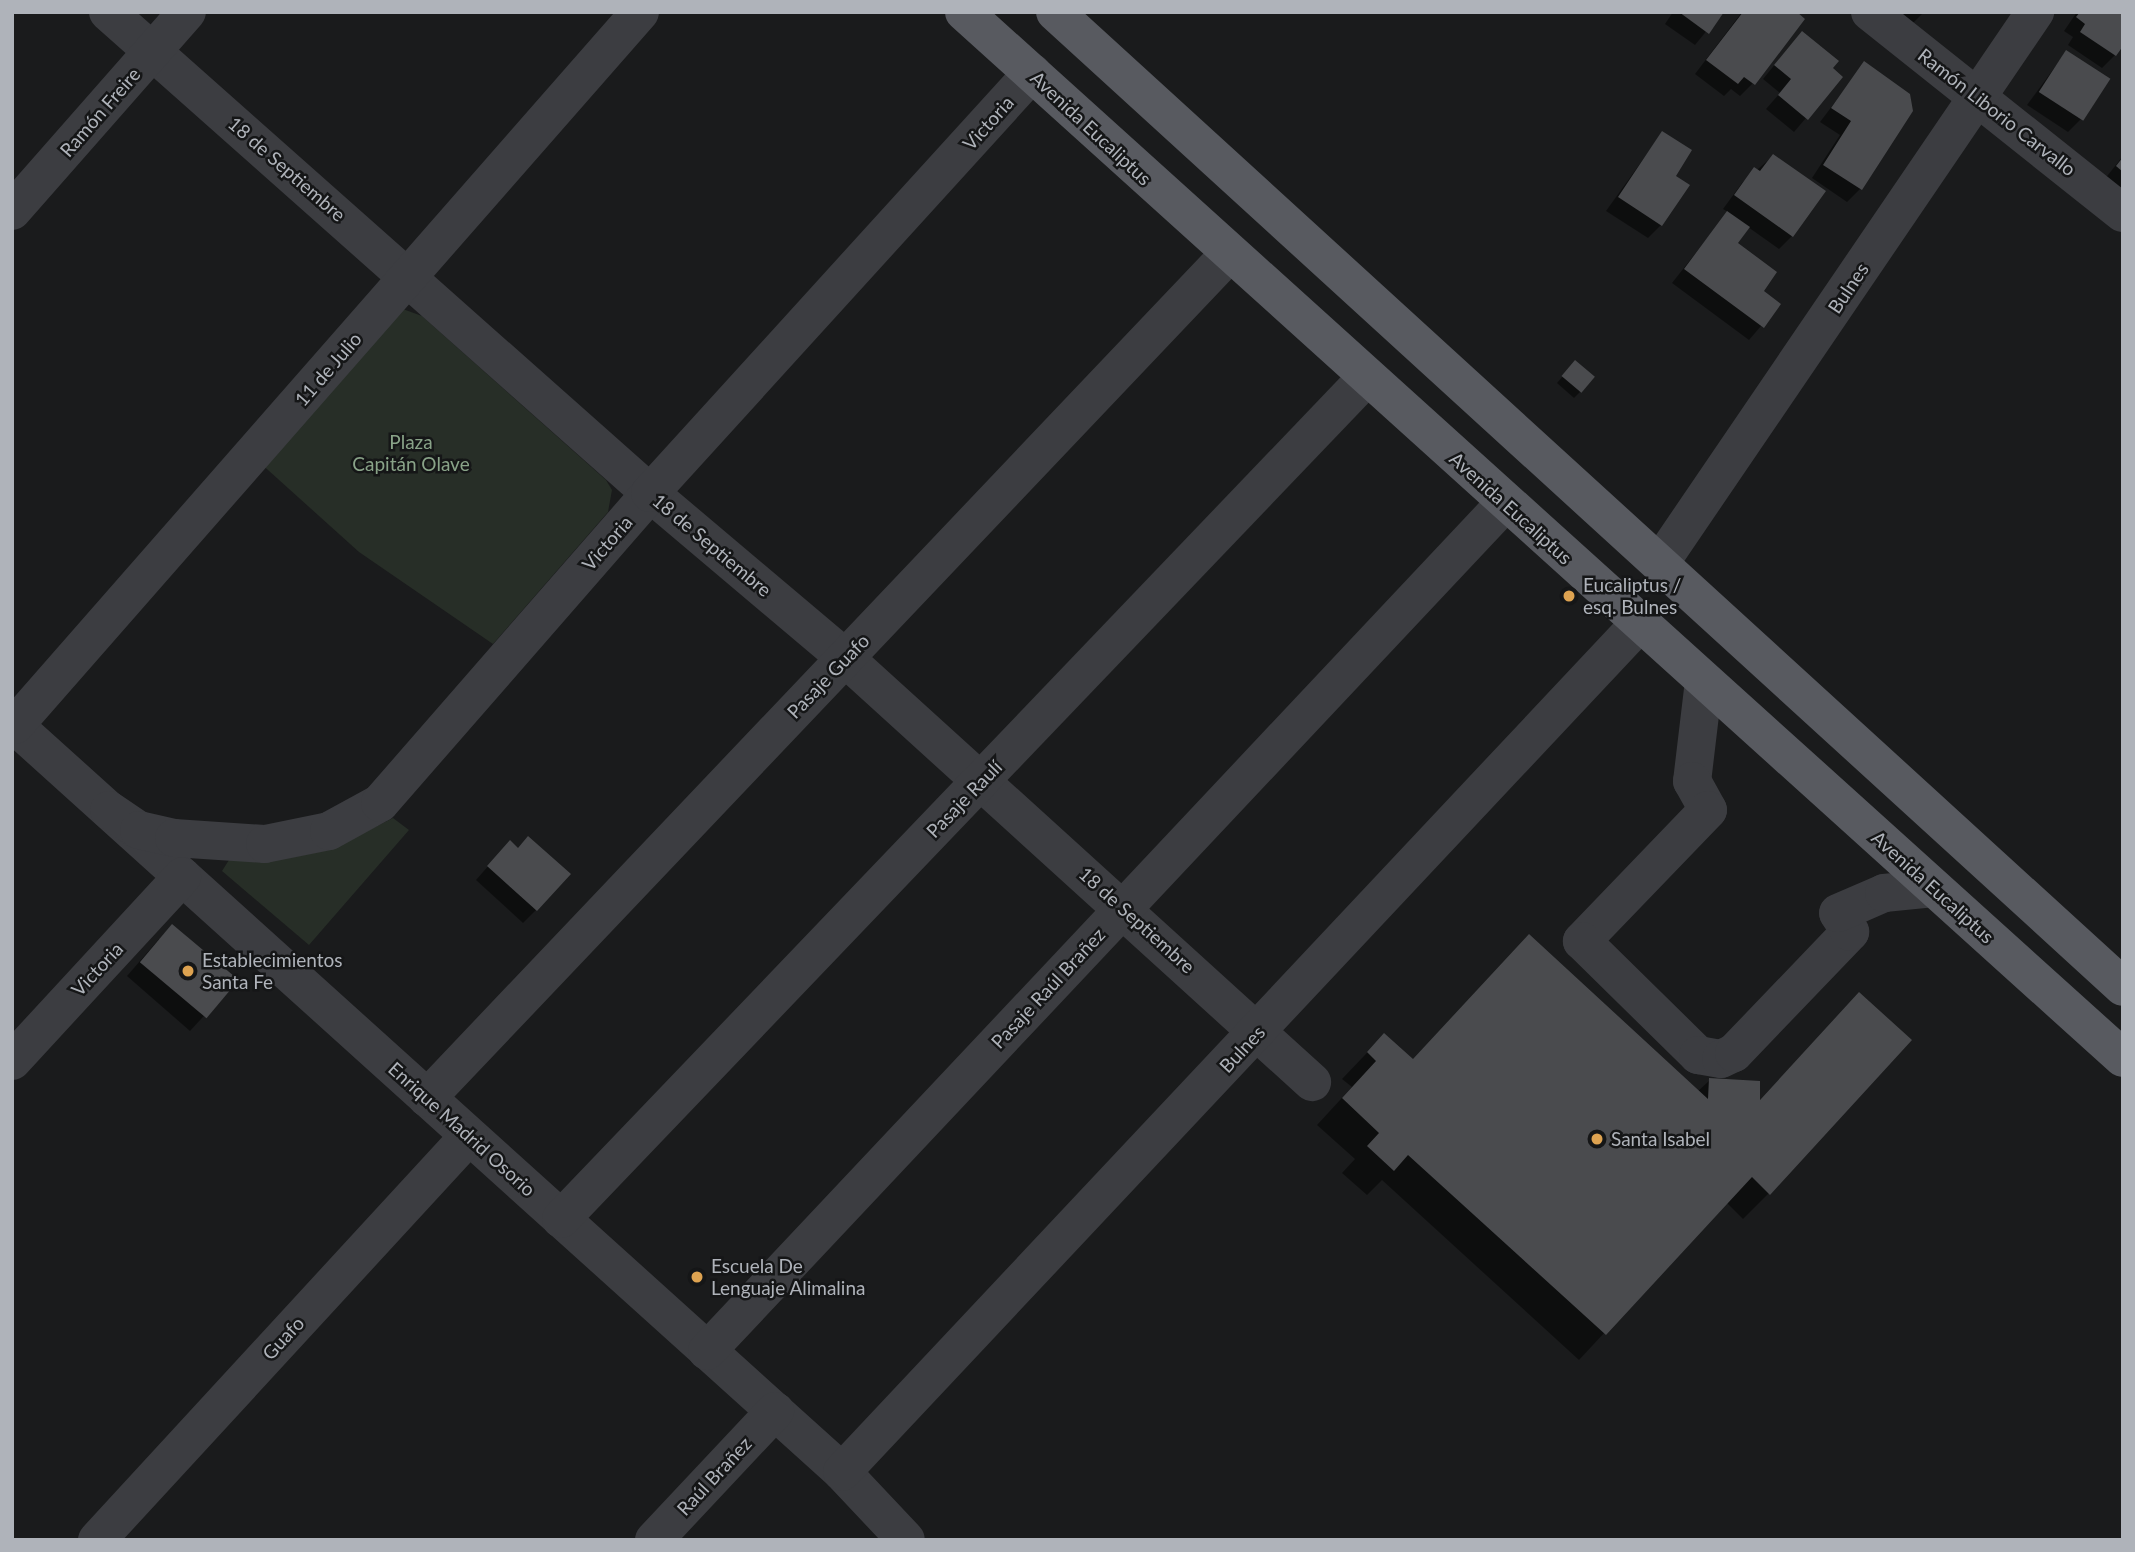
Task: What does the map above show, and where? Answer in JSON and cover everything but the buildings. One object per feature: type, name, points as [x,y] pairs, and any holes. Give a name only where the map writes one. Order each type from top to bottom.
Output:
[{"type":"main road","name":"Avenida Eucaliptus","points":[[964,12],[1151,184],[2123,1058]]},
{"type":"main road","points":[[1065,16],[1192,136],[2123,987]]},
{"type":"main road","points":[[1151,184],[1166,150],[1192,136]]},
{"type":"street","name":"18 de Septiembre","points":[[108,12],[409,276],[650,493],[845,658],[1124,908],[1312,1082]]},
{"type":"street","name":"Ramón Freire","points":[[12,211],[187,12]]},
{"type":"street","name":"11 de Julio","points":[[13,724],[640,12]]},
{"type":"street","name":"Ramón Liborio Carvallo","points":[[1870,12],[2123,213]]},
{"type":"street","name":"Bulnes","points":[[1660,563],[2035,12]]},
{"type":"street","name":"Victoria","points":[[109,810],[139,830],[218,842],[297,840],[355,820],[410,773],[650,493],[1032,73]]},
{"type":"street","name":"Pasaje Guafo","points":[[427,1098],[1229,254]]},
{"type":"street","name":"Pasaje Raulí","points":[[561,1219],[1366,378]]},
{"type":"street","name":"Pasaje Raúl Brañez","points":[[707,1350],[1505,503]]},
{"type":"street","name":"Bulnes","points":[[842,1472],[1639,624]]},
{"type":"street","points":[[1704,681],[1692,781],[1708,810],[1582,941],[1698,1055],[1721,1059],[1734,1053],[1850,932],[1838,913],[1884,893],[1934,888]]},
{"type":"street","name":"Enrique Madrid Osorio","points":[[13,724],[842,1472],[906,1540]]},
{"type":"street","name":"Victoria","points":[[12,1061],[182,877]]},
{"type":"street","name":"Guafo","points":[[97,1540],[469,1136]]},
{"type":"street","name":"Raúl Brañez","points":[[654,1540],[775,1411]]},
{"type":"green space","name":"Plaza Capitán Olave","points":[[400,308],[422,316],[606,480],[612,490],[608,512],[493,644],[359,552],[258,461]]},
{"type":"green space","points":[[393,818],[409,830],[309,945],[222,871],[229,860],[329,850]]},
{"type":"place","name":"Eucaliptus / esq. Bulnes","points":[[1569,596]]},
{"type":"place","name":"Establecimientos Santa Fe","points":[[188,971]]},
{"type":"place","name":"Santa Isabel","points":[[1597,1139]]},
{"type":"place","name":"Escuela De Lenguaje Alimalina","points":[[697,1277]]}]
